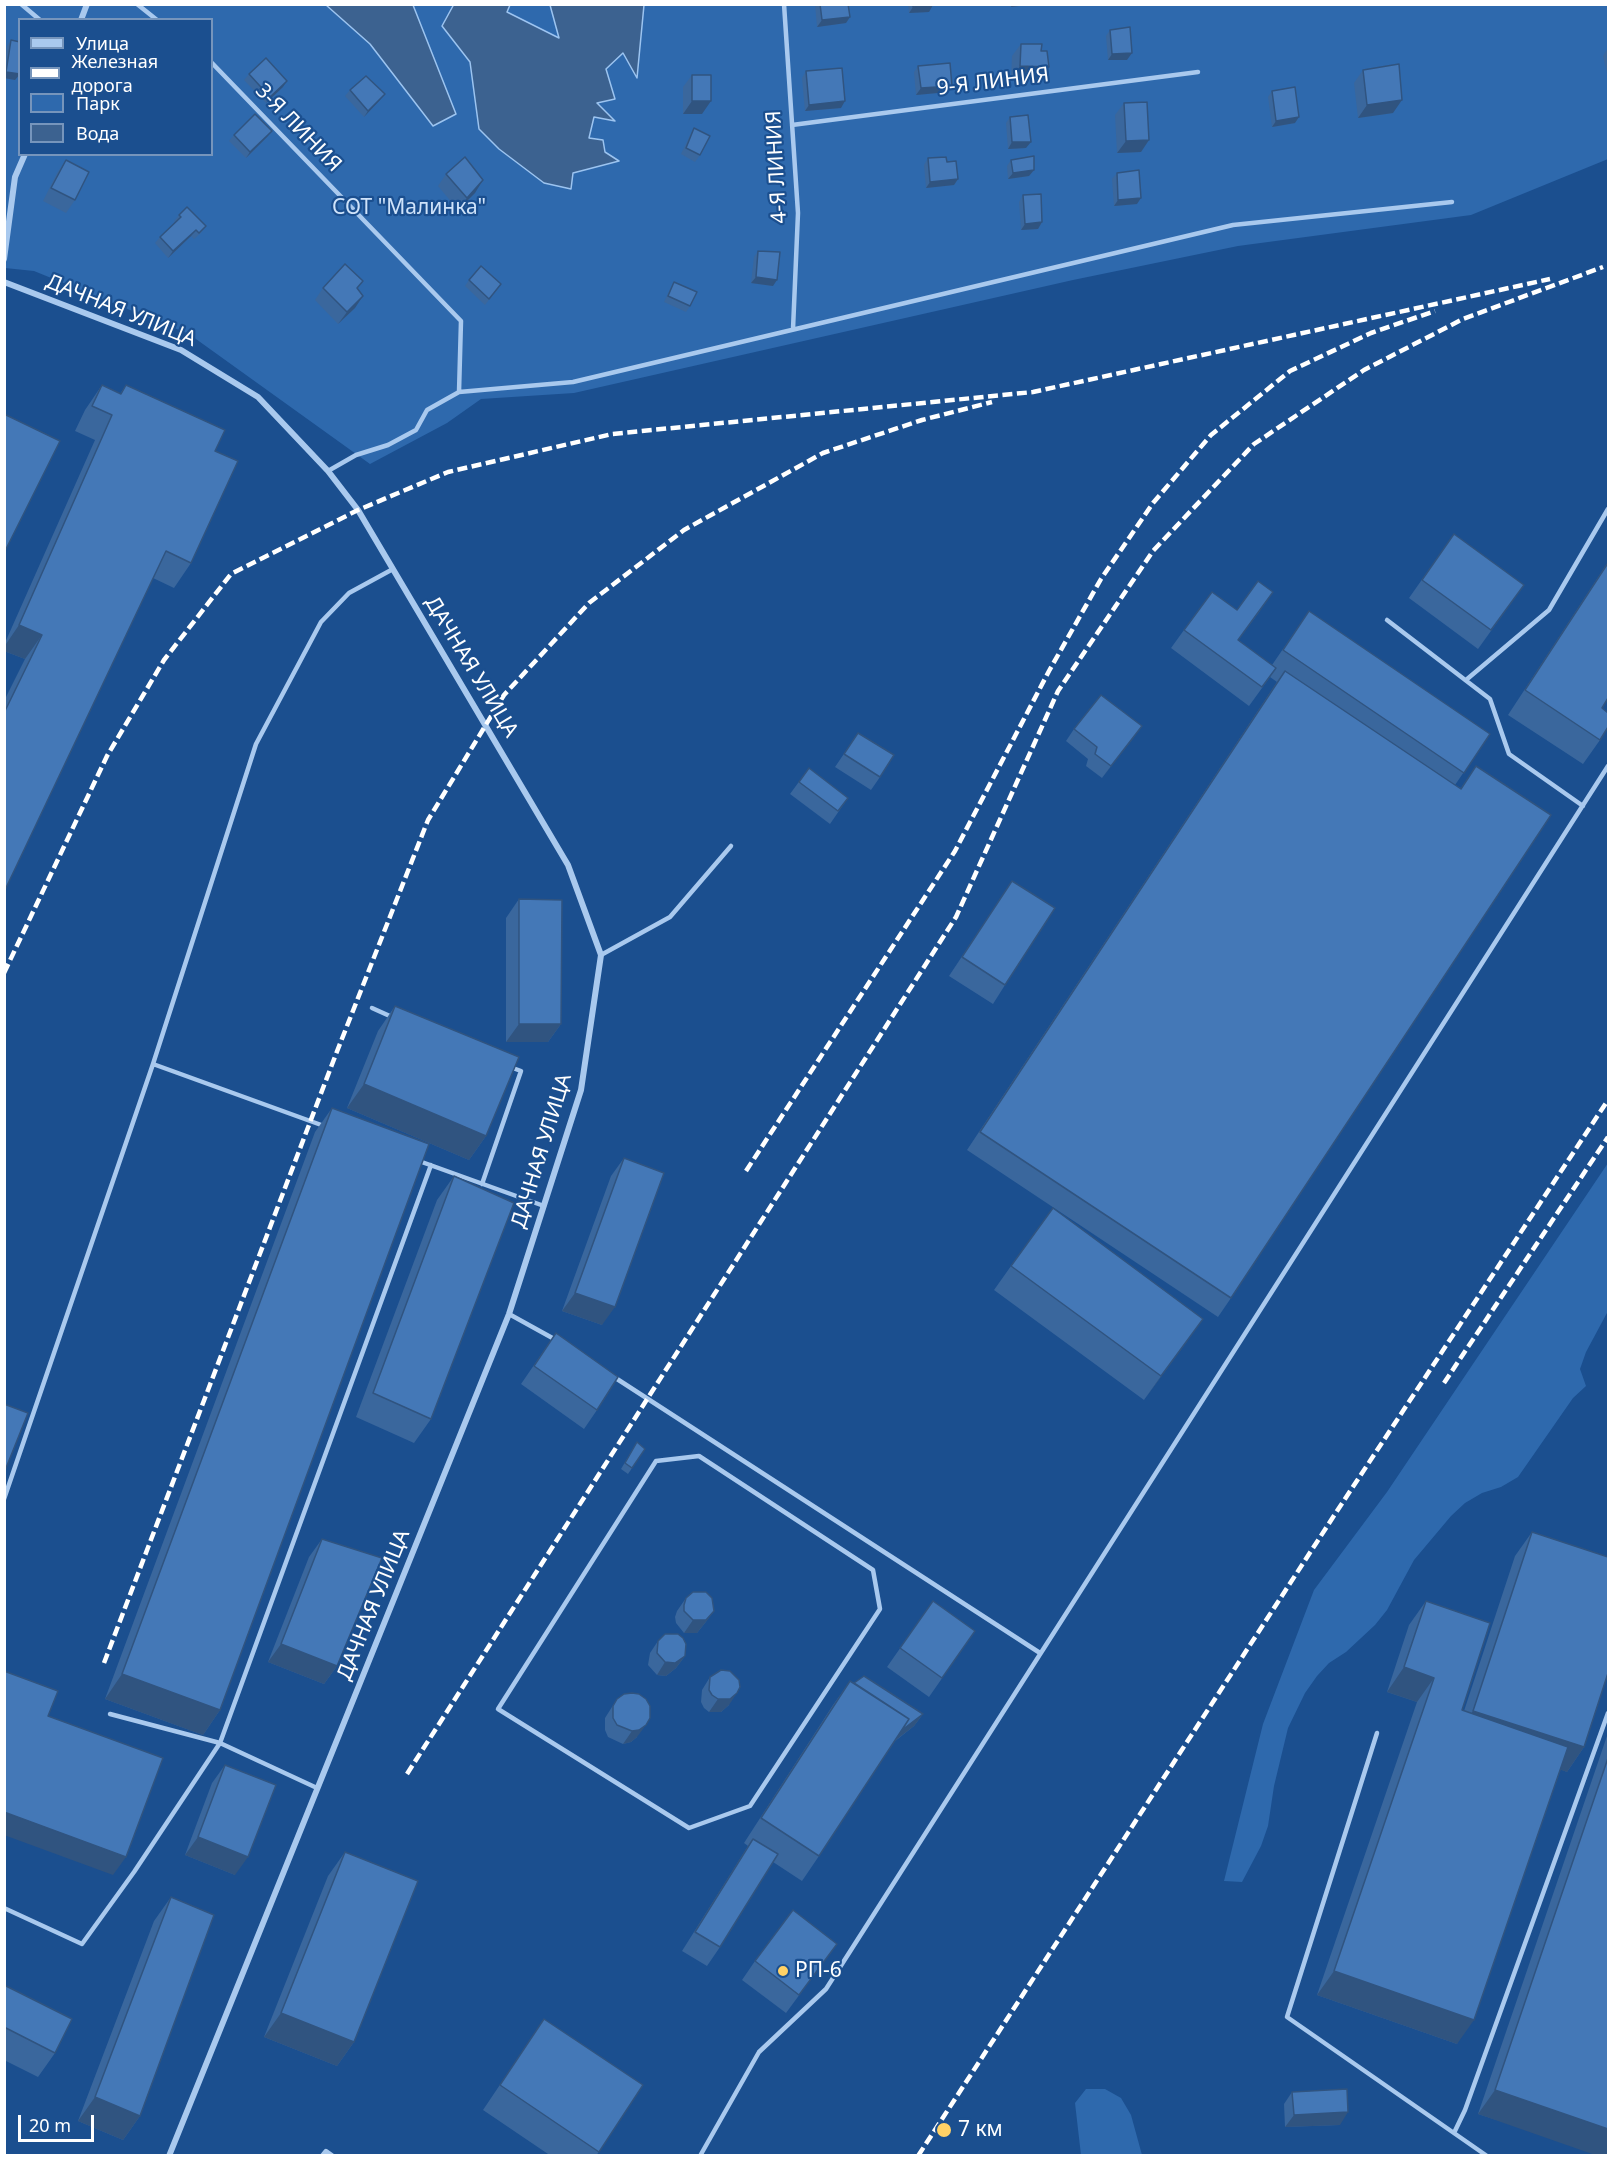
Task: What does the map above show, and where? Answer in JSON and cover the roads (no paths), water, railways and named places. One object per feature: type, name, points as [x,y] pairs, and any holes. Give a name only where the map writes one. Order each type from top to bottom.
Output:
[{"type":"street","points":[[4,260],[15,177],[24,156]]},
{"type":"street","name":"ДАЧНАЯ УЛИЦА","points":[[4,282],[180,350],[258,397],[328,471],[358,510],[568,865],[601,955],[580,1090],[509,1314],[169,2156]]},
{"type":"lane","points":[[21,4],[38,18]]},
{"type":"lane","points":[[138,4],[155,18]]},
{"type":"lane","name":"4-Я ЛИНИЯ","points":[[784,4],[798,213],[793,329]]},
{"type":"lane","name":"3-Я ЛИНИЯ","points":[[213,64],[461,321],[459,392]]},
{"type":"lane","name":"9-Я ЛИНИЯ","points":[[792,125],[1198,72]]},
{"type":"lane","points":[[328,471],[356,455],[388,445],[416,430],[427,410],[459,392],[573,382],[1233,225],[1452,202]]},
{"type":"lane","points":[[1466,680],[1549,610],[1608,509]]},
{"type":"lane","points":[[4,1499],[153,1064],[256,744],[321,622],[349,593],[393,569]]},
{"type":"lane","points":[[1387,620],[1491,699],[1509,754],[1583,806]]},
{"type":"lane","points":[[700,2156],[759,2052],[826,1989],[1608,766]]},
{"type":"lane","points":[[601,955],[670,917],[731,846]]},
{"type":"lane","points":[[372,1008],[393,1017]]},
{"type":"lane","points":[[482,1184],[521,1071],[500,1062]]},
{"type":"lane","points":[[153,1064],[333,1129]]},
{"type":"lane","points":[[410,1157],[543,1206]]},
{"type":"lane","points":[[4,1908],[82,1944],[134,1872],[220,1743],[431,1165]]},
{"type":"lane","points":[[509,1314],[562,1344]]},
{"type":"lane","points":[[612,1376],[1040,1653]]},
{"type":"lane","points":[[699,1456],[873,1570],[880,1609],[750,1806],[689,1828],[498,1709],[656,1461],[699,1456]]},
{"type":"lane","points":[[1454,2133],[1469,2099],[1608,1713]]},
{"type":"lane","points":[[110,1714],[220,1743],[317,1788]]},
{"type":"lane","points":[[1377,1732],[1287,2017],[1487,2156]]},
{"type":"lane","points":[[322,2156],[326,2151],[333,2156]]},
{"type":"water","points":[[454,4],[510,5],[507,12],[559,38],[550,5],[644,5],[637,78],[623,53],[606,69],[615,99],[597,103],[615,121],[594,117],[589,138],[603,140],[605,152],[619,161],[573,173],[571,189],[544,183],[499,149],[479,129],[470,62],[442,26]]},
{"type":"water","points":[[326,5],[413,5],[456,114],[433,126],[370,44]]},
{"type":"railway","points":[[407,1774],[956,917],[1058,691],[1153,551],[1254,444],[1364,370],[1463,319],[1603,267]]},
{"type":"railway","points":[[4,973],[107,756],[164,660],[231,574],[358,510],[448,472],[612,434],[1033,392],[1550,279]]},
{"type":"railway","points":[[746,1171],[955,851],[1049,671],[1101,579],[1153,503],[1211,435],[1290,371],[1371,333],[1435,311]]},
{"type":"railway","points":[[104,1663],[336,1054],[428,820],[504,695],[589,603],[684,530],[823,453],[922,420],[992,402]]},
{"type":"railway","points":[[918,2156],[1339,1508],[1608,1100]]},
{"type":"railway","points":[[1444,1383],[1608,1137]]},
{"type":"place","name":"РП-6","points":[[783,1971]]},
{"type":"place","name":"7 км","points":[[944,2130]]},
{"type":"park label","name":"СОТ \"Малинка\"","points":[[409,208]]}]
